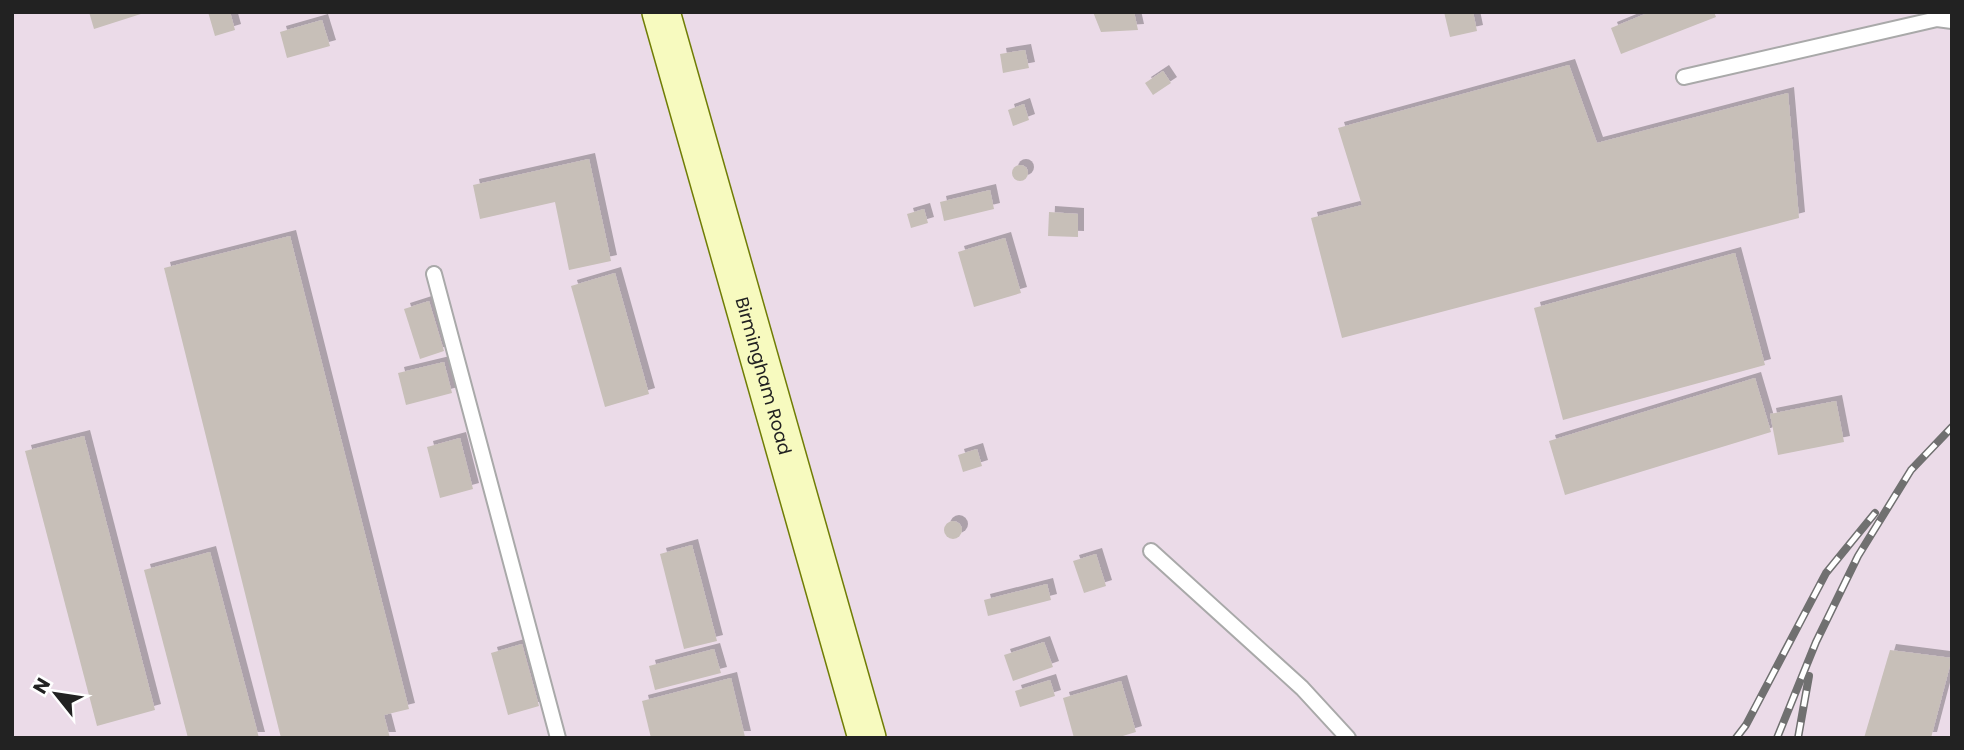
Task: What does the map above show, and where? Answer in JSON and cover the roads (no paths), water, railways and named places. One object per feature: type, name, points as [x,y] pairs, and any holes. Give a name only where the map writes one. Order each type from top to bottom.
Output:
[{"type":"street","name":"Birmingham Road","points":[[661,12],[867,738]]},
{"type":"lane","points":[[1685,77],[1937,19],[1952,21]]},
{"type":"lane","points":[[434,274],[558,738]]},
{"type":"lane","points":[[1151,551],[1302,688],[1348,738]]},
{"type":"railway","points":[[1777,738],[1816,642],[1858,556],[1911,470],[1952,427]]},
{"type":"railway","points":[[1736,738],[1746,725],[1826,573],[1875,513]]},
{"type":"railway","points":[[1798,738],[1809,676]]}]
